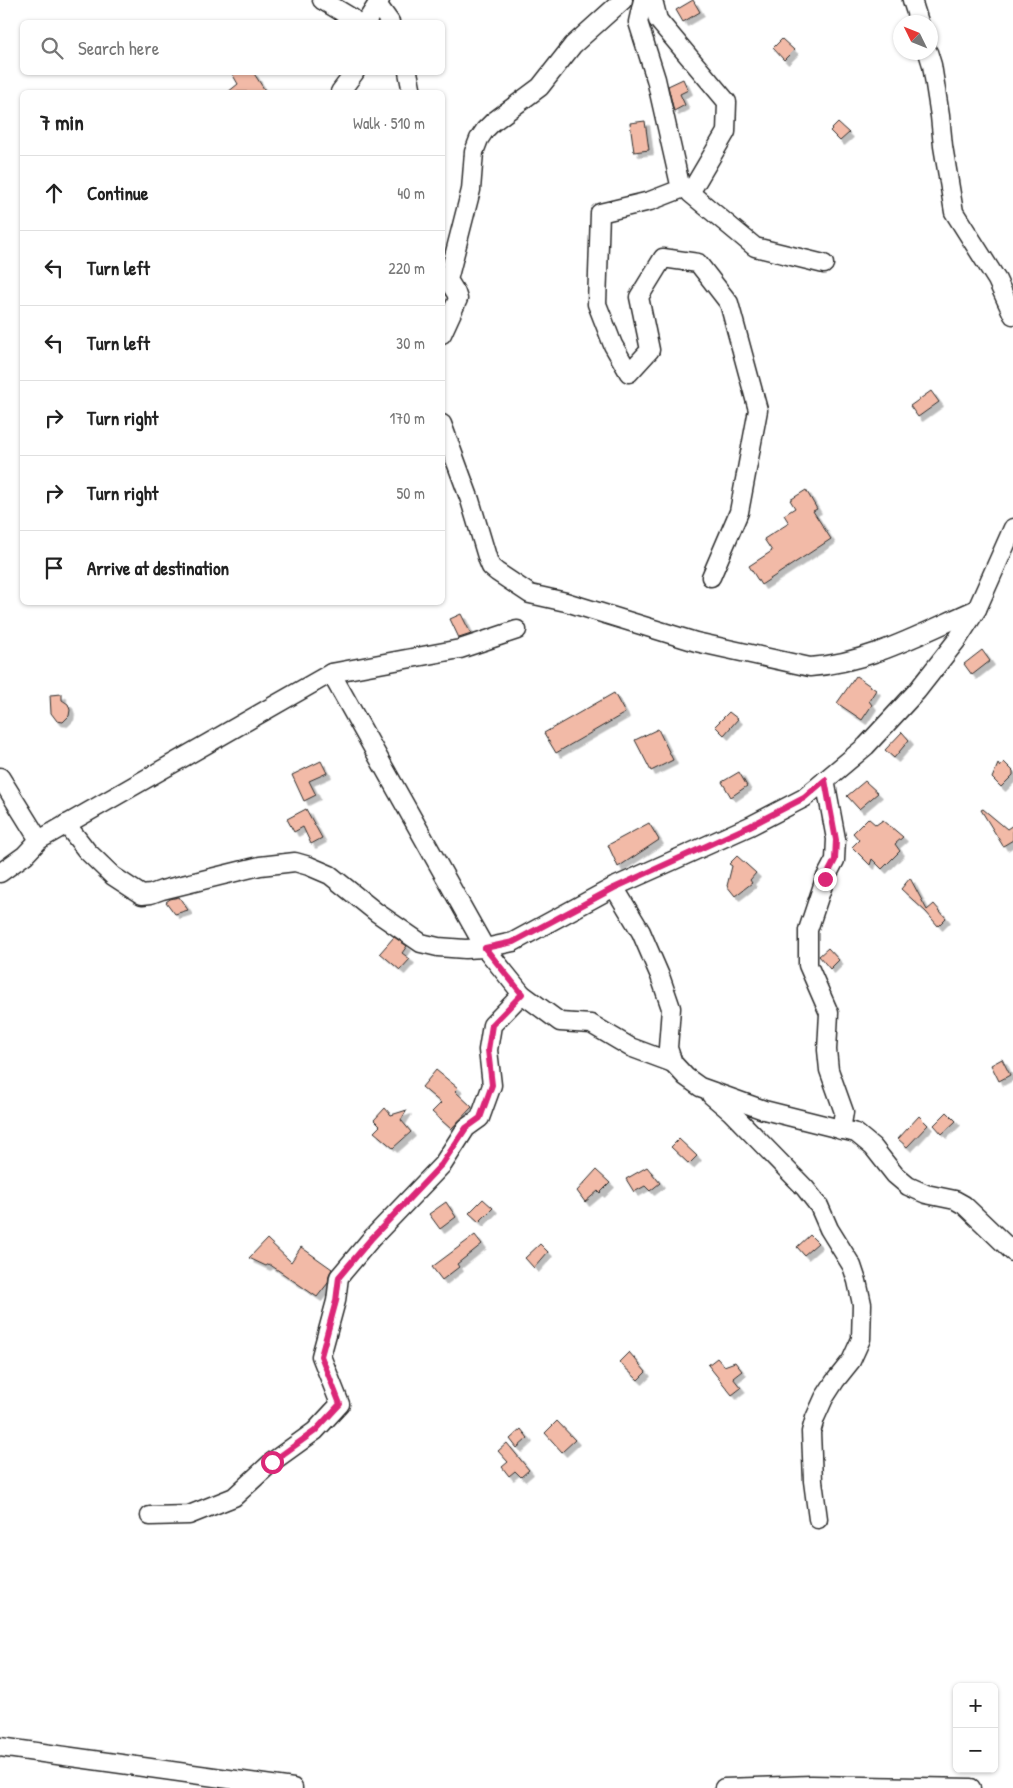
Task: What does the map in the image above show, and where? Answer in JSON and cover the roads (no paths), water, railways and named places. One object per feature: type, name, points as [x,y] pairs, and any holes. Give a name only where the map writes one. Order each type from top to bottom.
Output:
[{"type":"street","points":[[322,0],[354,20]]},
{"type":"street","points":[[445,327],[457,301],[456,293],[448,282],[448,277],[471,190],[474,152],[478,139],[493,122],[540,87],[573,45],[623,0]]},
{"type":"street","points":[[643,0],[638,22],[656,79],[681,189],[650,201],[600,214],[597,304],[614,345],[629,373],[650,350],[639,297],[663,258],[698,263],[729,303],[758,410],[739,512],[711,577]]},
{"type":"street","points":[[653,0],[658,20],[727,102],[726,132],[690,193],[755,248],[824,264]]},
{"type":"street","points":[[912,0],[917,15]]},
{"type":"street","points":[[367,20],[379,2],[389,20]]},
{"type":"street","points":[[930,60],[939,107],[942,146],[954,212],[997,280],[1013,315]]},
{"type":"street","points":[[342,90],[353,75]]},
{"type":"street","points":[[409,75],[412,90]]},
{"type":"street","points":[[445,432],[470,500],[488,560],[497,572],[530,594],[566,602],[696,642],[810,667],[829,666],[881,651],[977,609]]},
{"type":"street","points":[[66,824],[87,851],[113,876],[142,895],[260,866],[294,862],[330,875],[376,912],[421,943],[438,948],[465,949],[485,948],[513,942],[614,888],[750,826],[804,798],[866,746],[917,691],[957,640],[977,609],[1013,528]]},
{"type":"street","points":[[0,873],[24,855],[39,840],[332,673],[460,649],[517,630]]},
{"type":"street","points":[[332,673],[485,948],[522,994],[560,1022],[591,1024],[630,1047],[673,1063]]},
{"type":"street","points":[[0,777],[39,840]]},
{"type":"street","points":[[825,780],[836,840],[835,860],[825,879],[808,930],[808,965],[829,1013],[826,1050],[829,1070],[844,1112],[841,1130]]},
{"type":"street","points":[[614,888],[641,932],[671,1008],[668,1048],[673,1063],[686,1077],[730,1111],[805,1188],[819,1206],[829,1230],[852,1266],[857,1281],[862,1304],[861,1339],[851,1361],[824,1398],[811,1432],[813,1481],[818,1519]]},
{"type":"street","points":[[150,1516],[189,1515],[234,1497],[272,1462],[315,1431],[340,1404],[321,1356],[336,1301],[339,1277],[371,1239],[442,1164],[466,1128],[480,1118],[492,1085],[488,1050],[492,1025],[522,994]]},
{"type":"street","points":[[700,1087],[764,1110],[860,1135],[873,1147],[895,1175],[908,1186],[926,1194],[955,1200],[964,1205],[1013,1252]]},
{"type":"street","points":[[0,1746],[293,1788]]},
{"type":"street","points":[[724,1788],[811,1785],[971,1788]]}]
